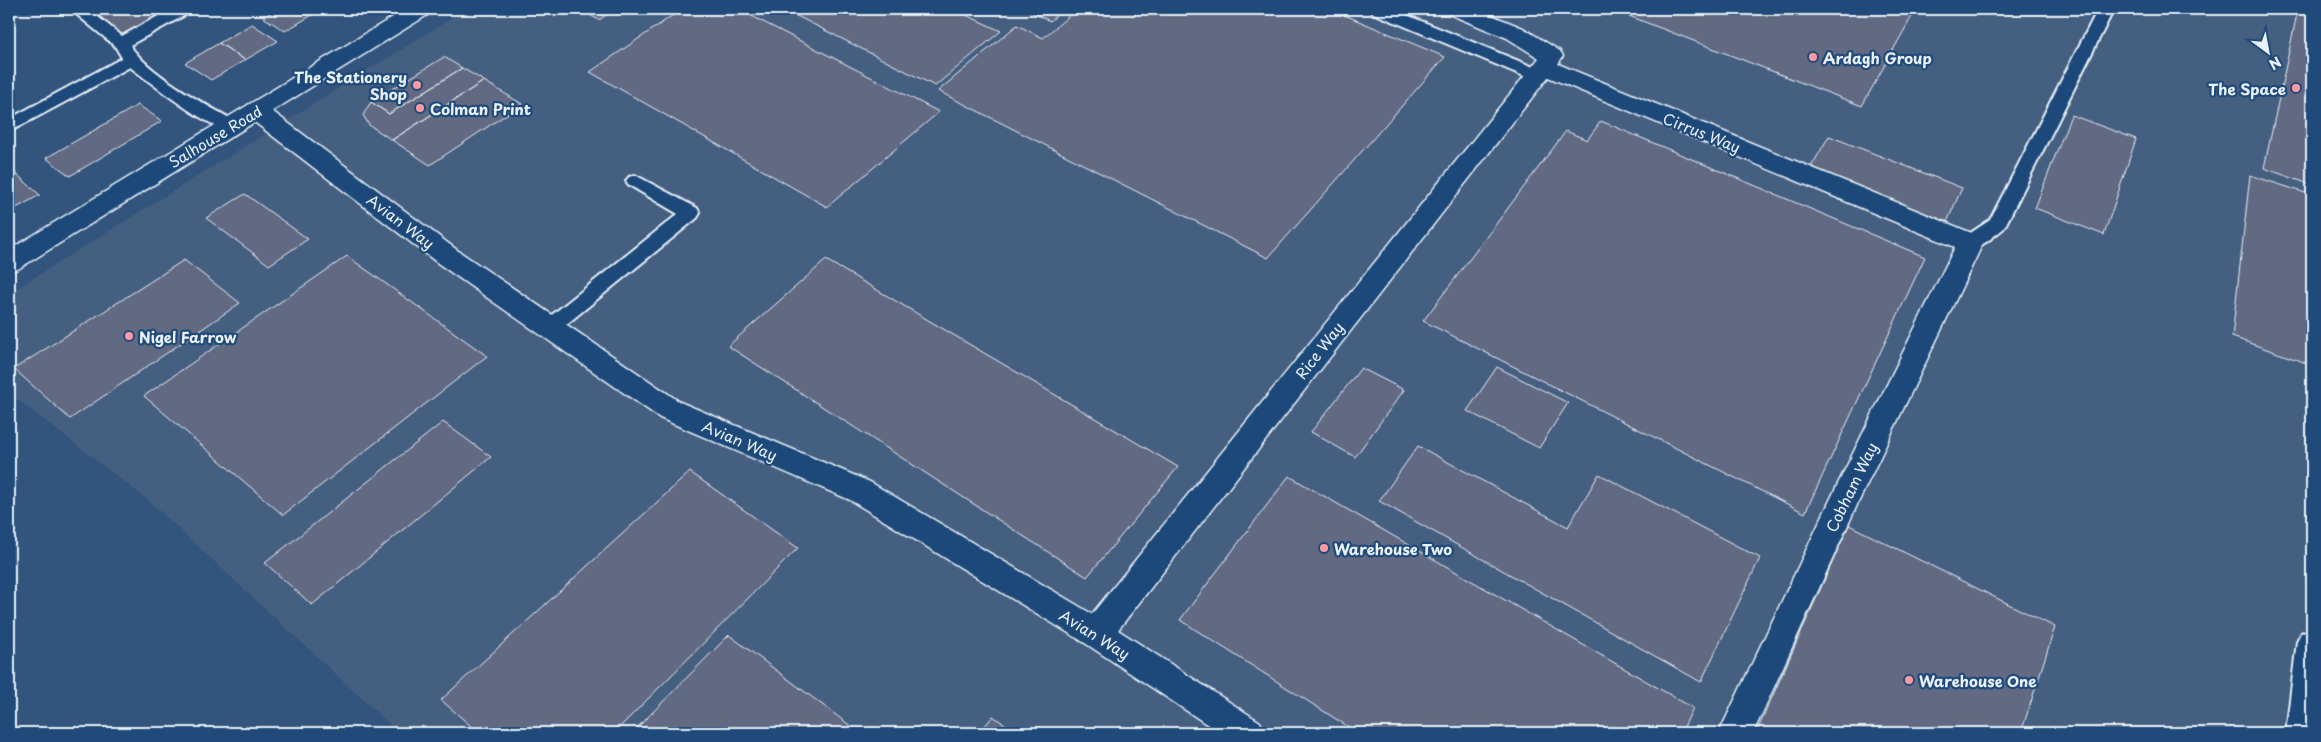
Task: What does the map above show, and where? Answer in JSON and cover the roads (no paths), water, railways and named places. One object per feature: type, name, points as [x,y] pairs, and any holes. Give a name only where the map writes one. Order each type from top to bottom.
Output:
[{"type":"street","name":"Salhouse Road","points":[[9,262],[421,9]]},
{"type":"street","points":[[1457,9],[1516,33],[1552,56],[1540,71]]},
{"type":"street","name":"Cirrus Way","points":[[1540,71],[1970,243]]},
{"type":"street","name":"Rice Way","points":[[1096,633],[1540,71]]},
{"type":"street","name":"Avian Way","points":[[256,111],[448,257],[670,410],[860,491],[1096,633],[1248,733]]},
{"type":"street","name":"Cobham Way","points":[[1736,733],[1842,504],[1970,243]]},
{"type":"lane","points":[[78,9],[121,43],[131,60],[191,104],[231,126]]},
{"type":"lane","points":[[121,43],[182,9]]},
{"type":"lane","points":[[1379,9],[1540,71]]},
{"type":"lane","points":[[1970,243],[1998,224],[2106,9]]},
{"type":"lane","points":[[9,126],[131,60]]},
{"type":"lane","points":[[550,327],[691,213],[634,181]]},
{"type":"lane","points":[[2298,733],[2309,641],[2312,640]]},
{"type":"place","name":"Ardagh Group","points":[[1813,57]]},
{"type":"place","name":"The Stationery Shop","points":[[417,85]]},
{"type":"place","name":"The Space","points":[[2296,88]]},
{"type":"place","name":"Colman Print","points":[[420,108]]},
{"type":"place","name":"Nigel Farrow","points":[[129,336]]},
{"type":"place","name":"Warehouse Two","points":[[1324,548]]},
{"type":"place","name":"Warehouse One","points":[[1909,680]]}]
